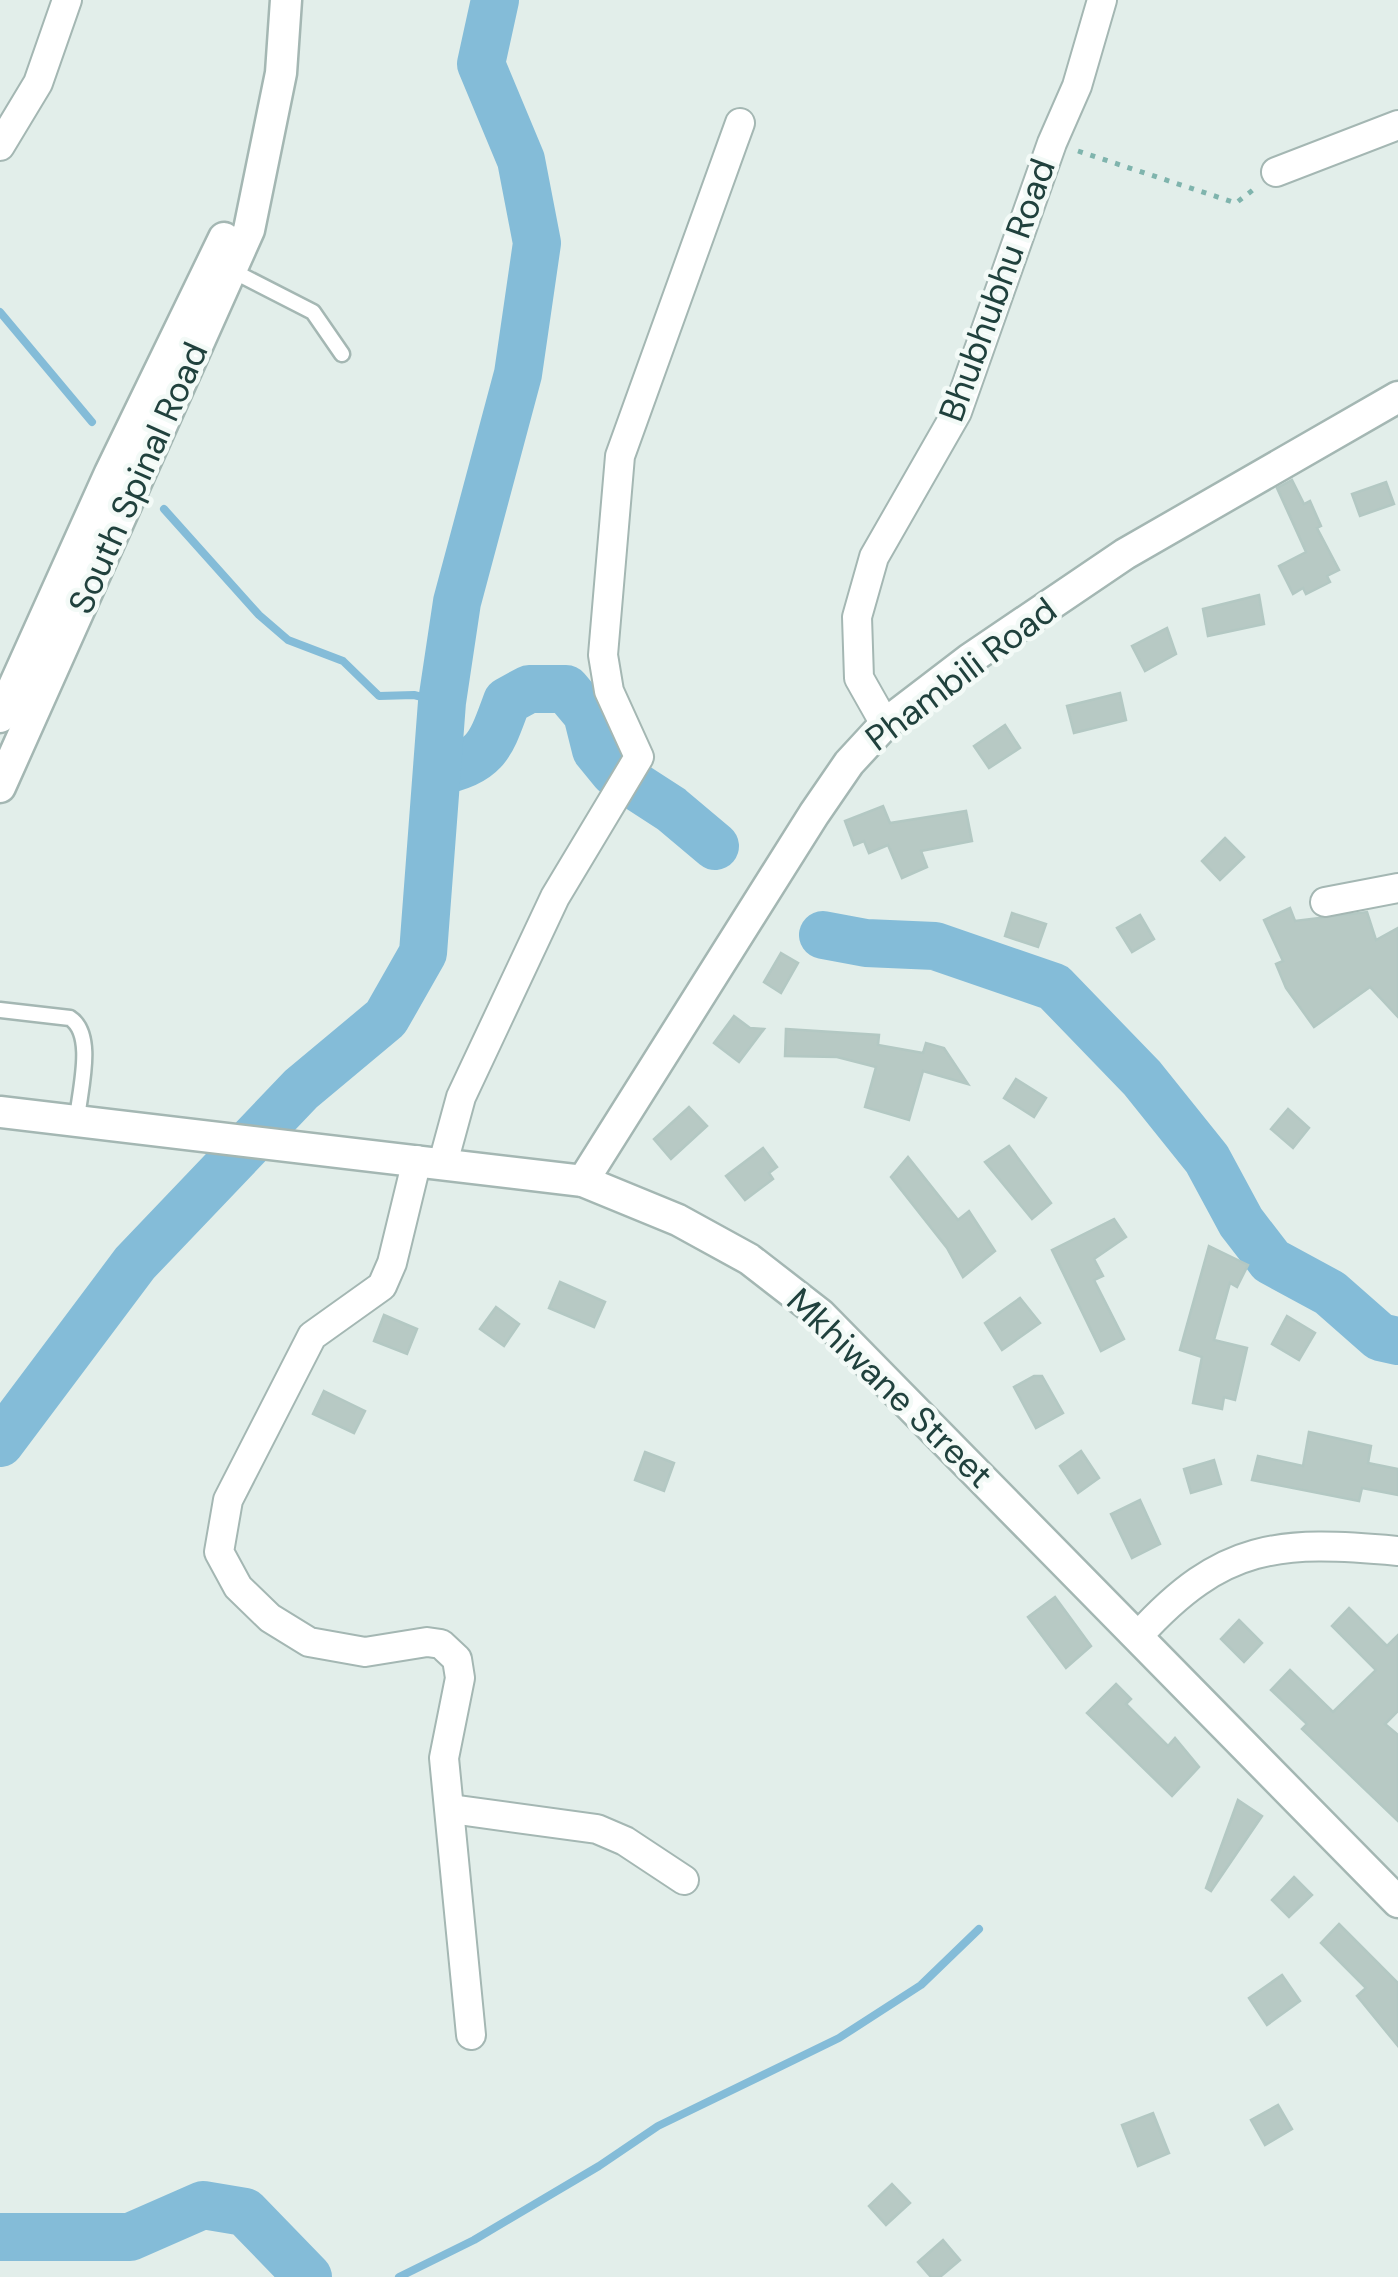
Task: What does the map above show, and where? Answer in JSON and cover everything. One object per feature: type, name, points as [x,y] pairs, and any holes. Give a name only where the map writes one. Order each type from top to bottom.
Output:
[{"type":"street","points":[[0,146],[38,82],[67,0]]},
{"type":"street","name":"South Spinal Road","points":[[0,717],[222,266],[249,230],[281,73],[286,0]]},
{"type":"street","points":[[1052,143],[1076,86],[1102,0]]},
{"type":"street","points":[[472,2035],[444,1758],[460,1678],[457,1660],[441,1644],[427,1642],[365,1652],[309,1642],[270,1618],[238,1588],[219,1552],[228,1500],[305,1347],[323,1326],[382,1286],[392,1263],[416,1160],[461,1097],[555,898],[639,757],[609,691],[602,655],[620,456],[680,278],[740,123]]},
{"type":"street","points":[[1276,172],[1398,125]]},
{"type":"street","name":"Bhubhubhu Road","points":[[885,724],[859,678],[857,616],[874,557],[957,412],[1052,143]]},
{"type":"street","name":"South Spinal Road","points":[[0,787],[222,266]]},
{"type":"street","name":"Phambili Road","points":[[583,1181],[814,814],[849,763],[885,724],[970,658],[1126,554],[1398,396]]},
{"type":"street","points":[[1325,902],[1398,888]]},
{"type":"street","name":"Mkhiwane Street","points":[[0,1112],[583,1181],[678,1220],[749,1259],[820,1314],[1398,1902]]},
{"type":"street","points":[[1139,1635],[1210,1569],[1271,1547],[1386,1550],[1398,1572]]},
{"type":"street","points":[[451,1809],[597,1829],[625,1841],[684,1880]]},
{"type":"lane","points":[[222,266],[319,316],[342,354]]},
{"type":"lane","points":[[0,1010],[70,1018],[78,1023],[84,1042],[77,1120]]},
{"type":"path","name":"Bhubhubhu Road","points":[[1052,143],[1236,203],[1276,172]]},
{"type":"building","points":[[1292,480],[1304,504],[1310,501],[1321,526],[1317,528],[1339,570],[1327,576],[1330,582],[1306,594],[1303,588],[1293,594],[1279,566],[1306,552],[1277,488]]},
{"type":"building","points":[[1386,482],[1394,504],[1360,516],[1352,494]]},
{"type":"building","points":[[1259,595],[1264,624],[1208,636],[1203,609]]},
{"type":"building","points":[[1167,628],[1176,654],[1145,671],[1132,646]]},
{"type":"building","points":[[1120,693],[1126,720],[1074,733],[1067,706]]},
{"type":"building","points":[[1005,725],[1020,748],[989,768],[974,746]]},
{"type":"building","points":[[883,806],[890,823],[966,811],[972,841],[921,851],[927,867],[902,878],[888,845],[869,853],[864,841],[854,845],[845,821]]},
{"type":"building","points":[[1225,838],[1244,857],[1220,880],[1202,861]]},
{"type":"building","points":[[1290,908],[1295,921],[1367,912],[1376,940],[1398,928],[1398,1017],[1370,987],[1314,1027],[1286,988],[1276,964],[1283,961],[1264,920]]},
{"type":"building","points":[[1012,913],[1046,924],[1038,947],[1005,936]]},
{"type":"building","points":[[1140,915],[1154,939],[1132,952],[1117,928]]},
{"type":"building","points":[[781,953],[798,963],[781,993],[764,982]]},
{"type":"building","points":[[734,1016],[750,1028],[764,1029],[739,1062],[714,1043]]},
{"type":"building","points":[[786,1029],[879,1035],[878,1045],[923,1053],[926,1043],[944,1048],[968,1084],[923,1071],[909,1120],[865,1107],[876,1067],[837,1057],[785,1056]]},
{"type":"building","points":[[1016,1079],[1046,1098],[1034,1117],[1004,1098]]},
{"type":"building","points":[[689,1107],[707,1126],[671,1159],[654,1139]]},
{"type":"building","points":[[1288,1109],[1309,1128],[1293,1148],[1271,1129]]},
{"type":"building","points":[[1009,1146],[1051,1203],[1032,1219],[985,1162]]},
{"type":"building","points":[[763,1148],[777,1167],[769,1173],[773,1179],[745,1200],[726,1176]]},
{"type":"building","points":[[908,1157],[958,1220],[969,1211],[995,1251],[963,1277],[947,1248],[891,1177]]},
{"type":"building","points":[[1114,1219],[1126,1237],[1094,1259],[1103,1276],[1094,1280],[1124,1339],[1101,1351],[1052,1250]]},
{"type":"building","points":[[1209,1246],[1248,1265],[1237,1287],[1230,1283],[1214,1340],[1247,1348],[1235,1400],[1224,1397],[1222,1409],[1193,1403],[1202,1357],[1180,1350]]},
{"type":"building","points":[[560,1282],[605,1302],[594,1327],[549,1308]]},
{"type":"building","points":[[1020,1298],[1040,1323],[1002,1350],[985,1323]]},
{"type":"building","points":[[496,1307],[519,1324],[504,1346],[480,1329]]},
{"type":"building","points":[[384,1315],[417,1329],[407,1354],[374,1341]]},
{"type":"building","points":[[1287,1316],[1315,1333],[1299,1360],[1272,1344]]},
{"type":"building","points":[[1042,1376],[1063,1413],[1036,1428],[1014,1387]]},
{"type":"building","points":[[324,1391],[365,1411],[354,1433],[313,1414]]},
{"type":"building","points":[[1309,1432],[1371,1446],[1368,1463],[1398,1469],[1398,1495],[1362,1488],[1359,1501],[1252,1480],[1258,1456],[1303,1466]]},
{"type":"building","points":[[1081,1451],[1099,1478],[1078,1493],[1060,1466]]},
{"type":"building","points":[[645,1452],[674,1463],[664,1491],[635,1480]]},
{"type":"building","points":[[1214,1460],[1221,1484],[1191,1493],[1184,1469]]},
{"type":"building","points":[[1140,1500],[1160,1544],[1132,1558],[1111,1514]]},
{"type":"building","points":[[1055,1597],[1091,1646],[1066,1668],[1028,1617]]},
{"type":"building","points":[[1349,1608],[1387,1646],[1398,1635],[1398,1711],[1385,1724],[1398,1735],[1398,1821],[1302,1729],[1307,1724],[1271,1690],[1290,1670],[1333,1712],[1376,1670],[1332,1626]]},
{"type":"building","points":[[1239,1620],[1262,1643],[1244,1662],[1221,1639]]},
{"type":"building","points":[[1116,1684],[1131,1699],[1126,1704],[1168,1746],[1175,1738],[1199,1767],[1172,1796],[1087,1713]]},
{"type":"building","points":[[1238,1800],[1262,1816],[1211,1891],[1206,1888]]},
{"type":"building","points":[[1294,1877],[1312,1895],[1289,1917],[1272,1900]]},
{"type":"building","points":[[1339,1924],[1398,1983],[1398,2046],[1357,1996],[1366,1988],[1321,1943]]},
{"type":"building","points":[[1282,1975],[1300,2001],[1267,2025],[1249,1998]]},
{"type":"building","points":[[1278,2105],[1292,2129],[1265,2145],[1251,2120]]},
{"type":"building","points":[[1153,2113],[1169,2153],[1138,2166],[1122,2125]]},
{"type":"building","points":[[892,2184],[910,2203],[886,2225],[869,2206]]},
{"type":"building","points":[[943,2240],[960,2260],[940,2277],[931,2277],[918,2262]]},
{"type":"waterway","points":[[0,1443],[135,1263],[301,1089],[386,1018],[423,953],[442,702],[457,602],[518,374],[537,243],[521,160],[481,64],[495,0]]},
{"type":"waterway","points":[[0,312],[92,422]]},
{"type":"waterway","points":[[164,509],[259,615],[288,640],[343,661],[379,696],[414,695],[442,702]]},
{"type":"waterway","points":[[437,772],[467,763],[484,750],[507,701],[529,689],[566,689],[587,714],[596,750],[614,772],[671,809],[715,846]]},
{"type":"waterway","points":[[823,935],[866,943],[935,946],[1054,987],[1142,1078],[1207,1159],[1241,1222],[1271,1261],[1330,1293],[1380,1337],[1398,1341]]},
{"type":"waterway","points":[[399,2277],[474,2240],[658,2126],[839,2038],[921,1985],[979,1929]]},
{"type":"waterway","points":[[0,2237],[130,2237],[203,2205],[245,2212],[308,2277]]}]
